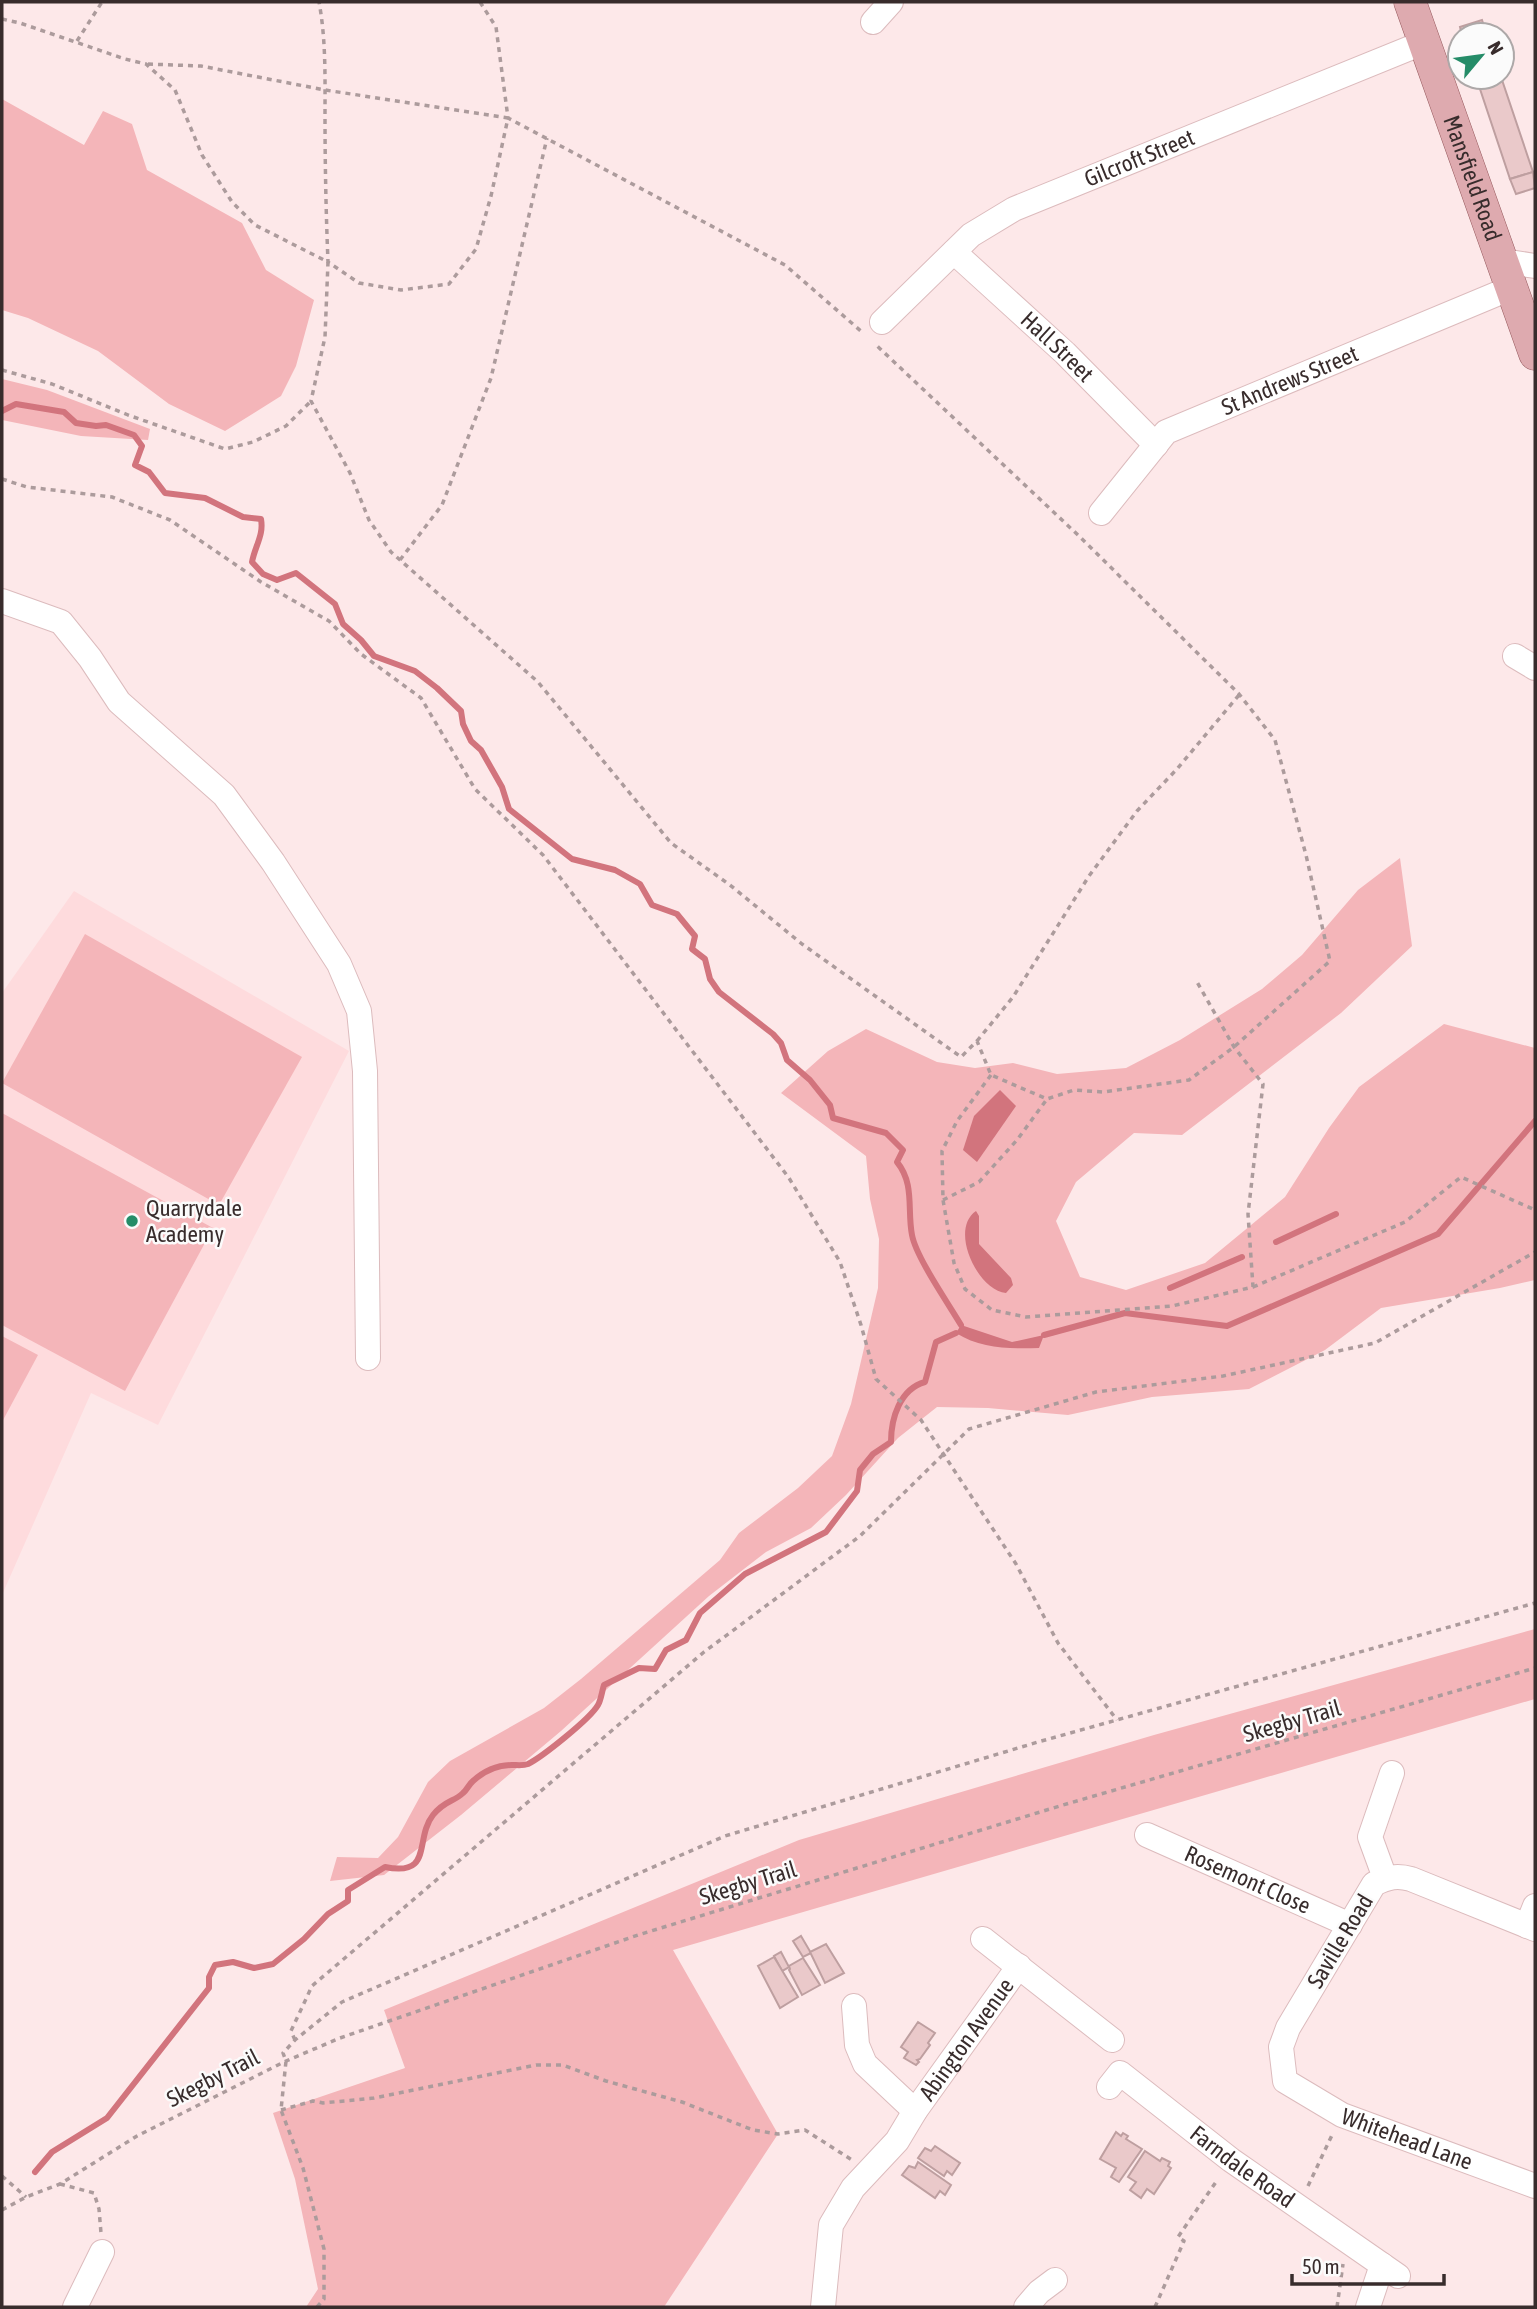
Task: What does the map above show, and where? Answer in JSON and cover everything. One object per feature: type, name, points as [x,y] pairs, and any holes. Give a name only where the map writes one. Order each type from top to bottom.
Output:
[{"type":"main road","name":"Mansfield Road","points":[[1410,2],[1523,271],[1535,354]]},
{"type":"street","points":[[873,22],[891,2]]},
{"type":"street","name":"Gilcroft Street","points":[[882,322],[971,235],[1014,209],[1425,42]]},
{"type":"street","name":"Hall Street","points":[[954,252],[1065,353],[1156,445]]},
{"type":"street","name":"St Andrews Street","points":[[1101,513],[1166,432],[1523,271]]},
{"type":"street","points":[[2,601],[61,622],[90,658],[119,702],[224,794],[273,862],[340,964],[359,1011],[365,1071],[368,1359]]},
{"type":"street","points":[[1385,1878],[1370,1837],[1392,1773]]},
{"type":"street","name":"Rosemont Close","points":[[1147,1835],[1350,1925]]},
{"type":"street","name":"Saville Road","points":[[1285,2081],[1281,2047],[1288,2028],[1374,1884],[1398,1875],[1532,1920]]},
{"type":"street","name":"Abington Avenue","points":[[983,1939],[1112,2040]]},
{"type":"street","name":"Abington Avenue","points":[[823,2307],[831,2225],[853,2188],[897,2141],[915,2111],[1018,1966]]},
{"type":"street","name":"Abington Avenue","points":[[847,2017],[865,2064],[915,2111]]},
{"type":"street","name":"Farndale Road","points":[[1109,2087],[1120,2073],[1231,2160],[1390,2271],[1368,2307]]},
{"type":"street","name":"Whitehead Lane","points":[[1285,2081],[1342,2115],[1535,2186]]},
{"type":"street","points":[[75,2307],[102,2252]]},
{"type":"path","points":[[77,41],[102,2]]},
{"type":"path","points":[[2,370],[52,384],[128,415],[225,449],[253,442],[286,426],[311,401],[325,337],[328,262],[323,21],[320,2]]},
{"type":"path","points":[[146,64],[175,90],[202,155],[232,202],[255,225],[328,262],[359,283],[401,290],[449,284],[476,249],[508,118],[496,27],[480,2]]},
{"type":"path","points":[[2,19],[146,64],[201,66],[325,90],[508,118],[786,265],[1079,536],[1240,694],[1275,740],[1331,961],[1234,1047],[1189,1080],[1103,1092],[1074,1090],[1047,1099],[1017,1140],[979,1182],[943,1200]]},
{"type":"path","points":[[400,560],[442,505],[491,378],[547,138]]},
{"type":"path","points":[[311,401],[349,473],[369,520],[391,552],[538,682],[671,843],[730,885],[802,944],[961,1057],[1013,998],[1089,876],[1138,811],[1240,694]]},
{"type":"path","points":[[2,479],[27,487],[112,498],[170,520],[261,582],[329,621],[361,654],[421,698],[475,789],[543,855],[789,1178],[840,1262],[876,1379],[921,1420],[1016,1564],[1058,1643],[1117,1720]]},
{"type":"path","points":[[1198,982],[1234,1047],[1263,1084],[1248,1214],[1253,1287]]},
{"type":"path","points":[[977,1041],[991,1075],[1047,1099]]},
{"type":"path","points":[[991,1075],[957,1121],[942,1151],[943,1200],[954,1263],[965,1289],[992,1310],[1026,1317],[1172,1306],[1253,1287],[1405,1223],[1461,1177],[1535,1210]]},
{"type":"path","points":[[295,2040],[290,2031],[312,1986],[704,1652],[860,1536],[969,1429],[1096,1392],[1223,1376],[1375,1343],[1535,1252]]},
{"type":"path","points":[[317,2307],[324,2299],[324,2249],[303,2168],[281,2110],[286,2061],[283,2053],[342,2002],[725,1836],[1117,1720],[1535,1603]]},
{"type":"path","name":"Skegby Trail","points":[[2,2210],[60,2184],[137,2136],[286,2061],[340,2038],[638,1935],[1063,1805],[1535,1668]]},
{"type":"path","points":[[281,2110],[313,2101],[323,2103],[374,2098],[536,2065],[563,2065],[606,2081],[669,2098],[752,2130],[778,2134],[804,2130],[868,2170]]},
{"type":"path","points":[[1298,2207],[1342,2115]]},
{"type":"path","points":[[1155,2307],[1184,2241],[1178,2237],[1231,2160]]},
{"type":"path","points":[[2,2176],[26,2197]]},
{"type":"path","points":[[60,2184],[94,2193],[99,2209],[102,2252]]},
{"type":"path","points":[[1337,2307],[1347,2241]]},
{"type":"shaded area","points":[[2,99],[84,145],[103,111],[132,124],[147,170],[242,223],[266,270],[314,300],[296,366],[281,396],[225,431],[169,404],[98,351],[28,318],[2,310]]},
{"type":"shaded area","points":[[2,379],[47,390],[150,429],[148,440],[81,436],[2,420]]},
{"type":"shaded area","points":[[1400,858],[1412,946],[1341,1013],[1182,1135],[1134,1133],[1076,1182],[1056,1221],[1080,1277],[1126,1290],[1205,1263],[1285,1197],[1359,1087],[1444,1024],[1535,1048],[1535,1280],[1381,1308],[1325,1350],[1249,1389],[1152,1397],[1068,1415],[988,1408],[937,1407],[898,1438],[846,1495],[811,1528],[766,1552],[709,1596],[561,1731],[461,1815],[384,1875],[330,1881],[337,1857],[378,1858],[398,1837],[428,1782],[450,1761],[544,1708],[581,1679],[720,1560],[739,1533],[798,1488],[832,1456],[851,1404],[878,1288],[879,1239],[870,1199],[866,1156],[781,1093],[828,1051],[866,1029],[937,1062],[975,1068],[1013,1063],[1057,1074],[1126,1068],[1180,1040],[1262,989],[1302,955],[1358,890]]},
{"type":"shaded area","name":"Quarrydale Academy","points":[[74,891],[349,1051],[158,1425],[91,1393],[2,1595],[2,993]]},
{"type":"shaded area","points":[[85,934],[302,1057],[219,1205],[2,1083]]},
{"type":"shaded area","points":[[1000,1090],[1016,1106],[977,1162],[963,1150],[974,1116]]},
{"type":"shaded area","points":[[2,1113],[213,1228],[125,1391],[2,1325]]},
{"type":"shaded area","points":[[976,1211],[979,1216],[979,1244],[1011,1278],[1013,1285],[1006,1293],[985,1281],[970,1258],[965,1231],[968,1220]]},
{"type":"shaded area","points":[[961,1325],[1012,1342],[1044,1335],[1039,1348],[996,1347],[956,1333]]},
{"type":"shaded area","points":[[2,1336],[38,1355],[2,1422]]},
{"type":"shaded area","points":[[1535,1629],[1535,1699],[673,1950],[778,2134],[664,2307],[306,2307],[318,2289],[295,2179],[273,2113],[405,2068],[384,2010],[799,1840],[1154,1735]]},
{"type":"building","points":[[1481,91],[1506,91],[1533,172],[1510,179]]},
{"type":"building","points":[[1533,172],[1535,188],[1516,194],[1510,179]]},
{"type":"building","points":[[801,1936],[811,1953],[803,1957],[793,1941]]},
{"type":"building","points":[[826,1944],[844,1973],[825,1983],[810,1952]]},
{"type":"building","points":[[781,1952],[789,1967],[782,1971],[774,1956]]},
{"type":"building","points":[[774,1957],[798,1997],[780,2008],[758,1966]]},
{"type":"building","points":[[803,1958],[820,1985],[802,1995],[789,1966]]},
{"type":"building","points":[[918,2022],[935,2033],[916,2065],[904,2058],[908,2052],[901,2047]]},
{"type":"building","points":[[1116,2132],[1121,2136],[1123,2133],[1128,2136],[1126,2139],[1142,2149],[1119,2182],[1111,2177],[1116,2168],[1100,2159]]},
{"type":"building","points":[[935,2146],[960,2163],[952,2175],[947,2171],[944,2176],[918,2158],[925,2148],[931,2151]]},
{"type":"building","points":[[1145,2151],[1160,2161],[1162,2158],[1170,2162],[1168,2166],[1171,2168],[1154,2194],[1147,2189],[1141,2198],[1130,2190],[1136,2182],[1128,2177]]},
{"type":"building","points":[[918,2162],[951,2185],[945,2195],[940,2191],[935,2198],[902,2175],[909,2166],[915,2168]]},
{"type":"waterway","points":[[2,411],[16,404],[64,412],[76,423],[106,425],[134,435],[142,446],[135,465],[149,472],[165,493],[205,498],[243,517],[261,519],[260,535],[252,562],[263,574],[277,580],[296,573],[335,604],[343,624],[374,656],[415,671],[461,711],[463,724],[471,741],[481,750],[502,787],[509,809],[572,859],[615,870],[640,884],[652,905],[677,914],[695,936],[692,949],[705,959],[710,979],[719,992],[773,1034],[781,1043],[787,1060],[810,1080],[830,1105],[833,1118],[886,1133],[903,1150],[897,1162],[903,1170],[908,1188],[912,1235],[926,1267],[961,1325]]},
{"type":"waterway","points":[[1044,1335],[1125,1313],[1227,1326],[1438,1234],[1535,1121]]},
{"type":"waterway","points":[[1276,1242],[1336,1214]]},
{"type":"waterway","points":[[1170,1288],[1242,1257]]},
{"type":"waterway","points":[[35,2172],[52,2152],[107,2118],[209,1988],[209,1977],[215,1965],[233,1962],[254,1968],[273,1964],[304,1939],[328,1914],[348,1901],[348,1890],[385,1867],[400,1869],[417,1861],[427,1825],[433,1815],[441,1806],[460,1796],[477,1777],[496,1767],[528,1764],[544,1754],[593,1711],[599,1703],[604,1685],[639,1668],[655,1669],[666,1650],[686,1640],[700,1613],[745,1574],[826,1532],[857,1491],[860,1470],[873,1454],[891,1442],[895,1414],[909,1391],[925,1382],[936,1342],[956,1333]]},
{"type":"place","name":"Quarrydale Academy","points":[[132,1221]]}]
